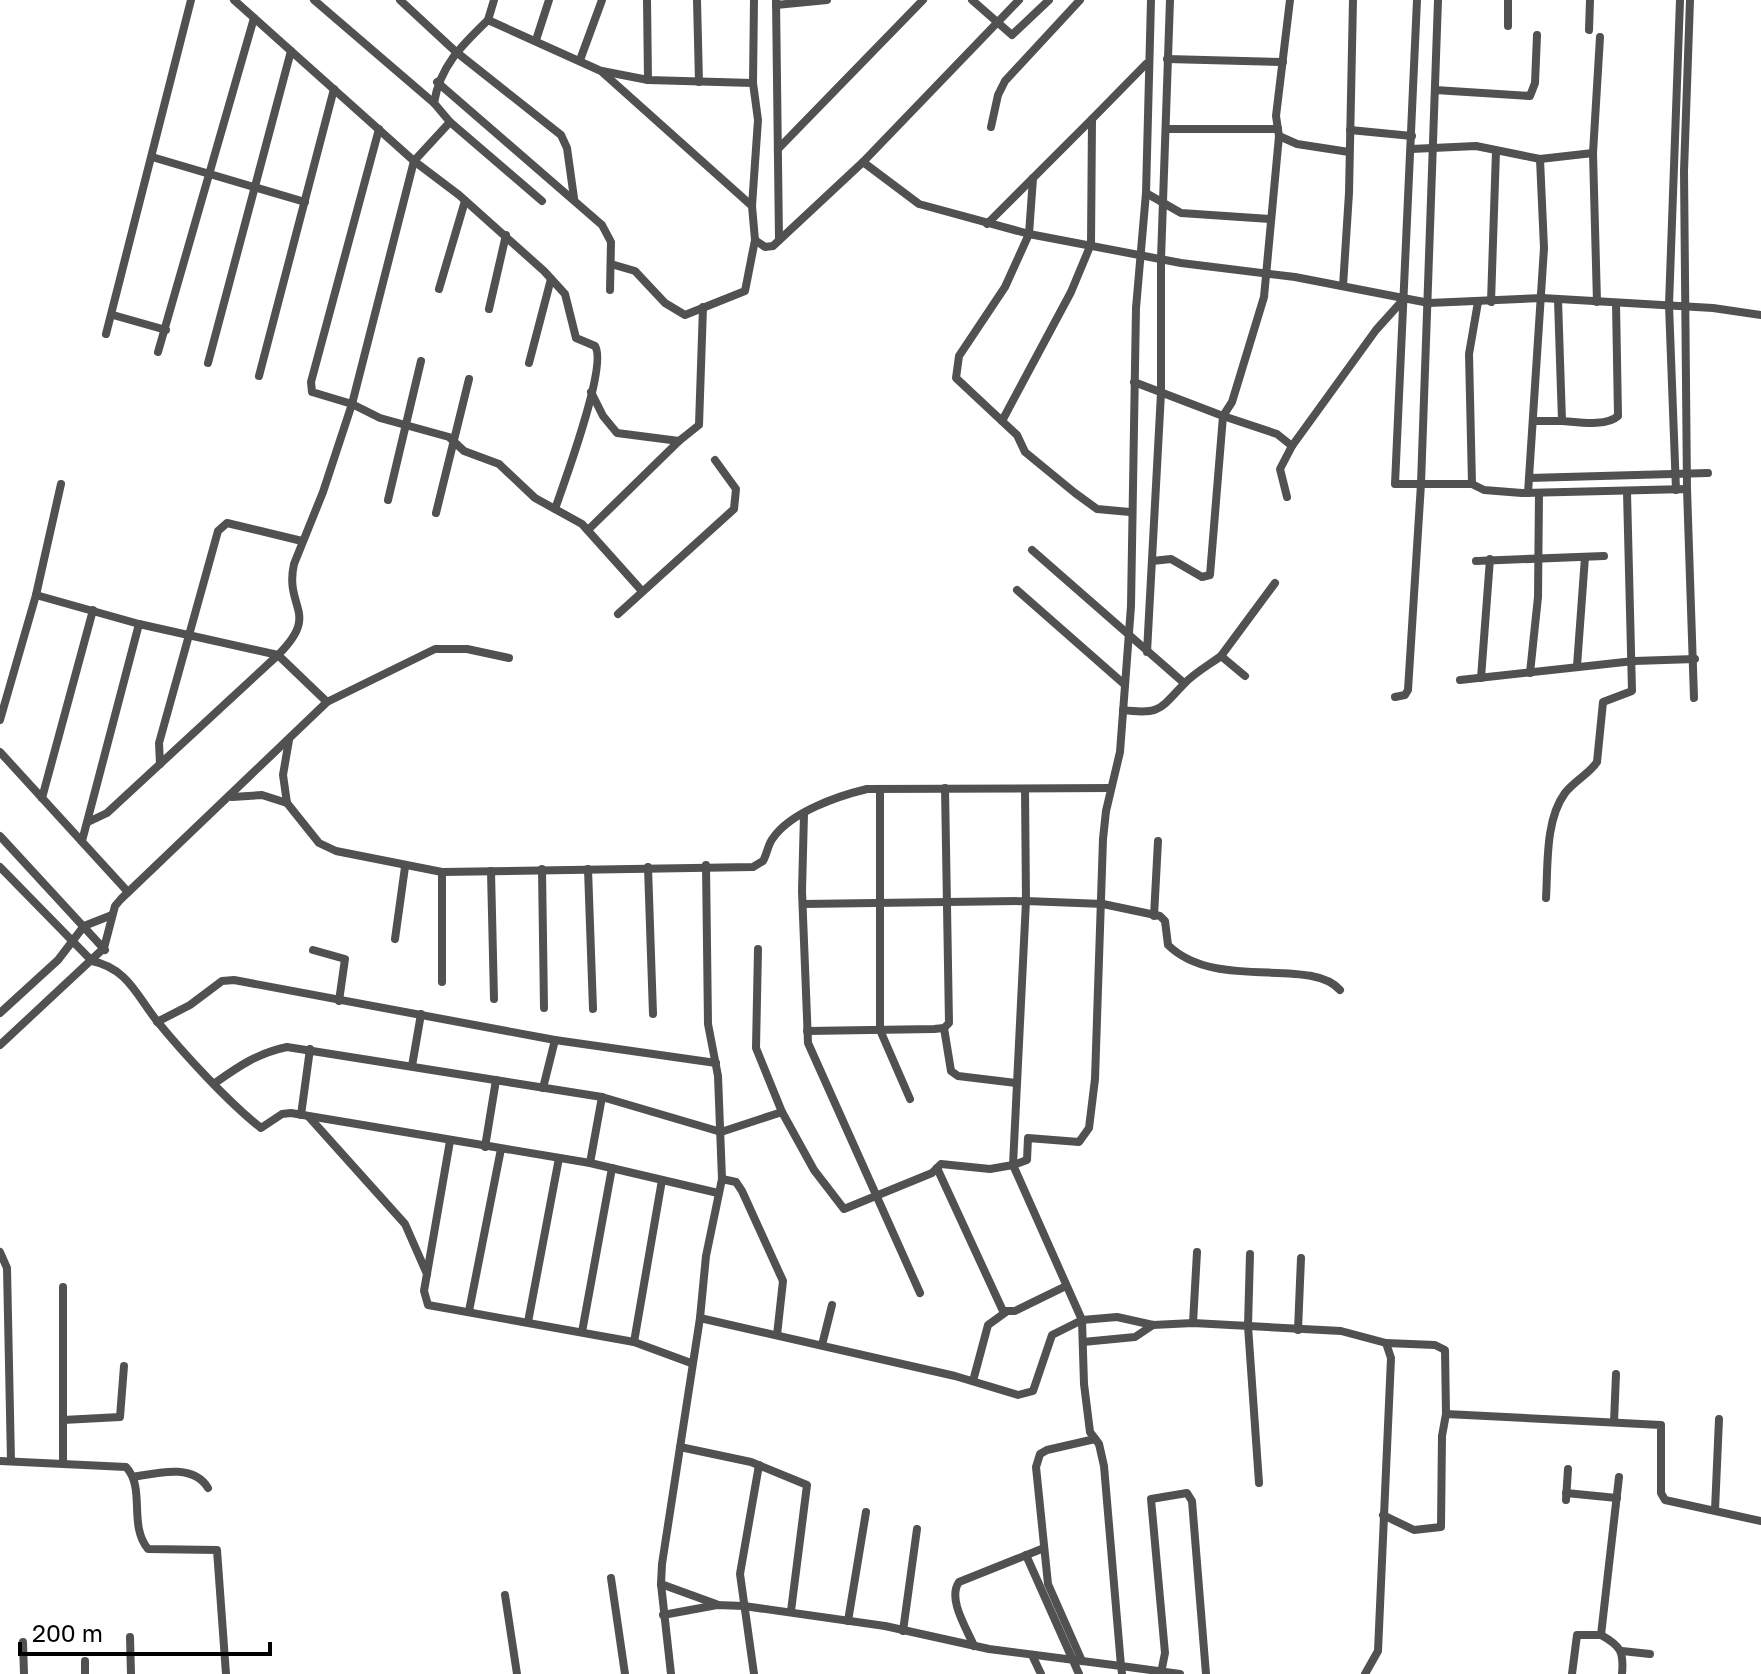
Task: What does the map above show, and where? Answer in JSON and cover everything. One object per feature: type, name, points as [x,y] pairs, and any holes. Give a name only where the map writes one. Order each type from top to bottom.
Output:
[{"type":"street","points":[[106,334],[191,0]]},
{"type":"street","points":[[234,0],[414,161],[506,235],[565,294],[576,338],[599,352],[582,432],[555,509]]},
{"type":"street","points":[[314,0],[542,201]]},
{"type":"street","points":[[400,0],[455,51],[561,135],[567,148],[574,198]]},
{"type":"street","points":[[434,103],[437,82],[455,51],[488,20],[494,0]]},
{"type":"street","points":[[536,40],[549,0]]},
{"type":"street","points":[[580,60],[602,0]]},
{"type":"street","points":[[647,0],[648,80]]},
{"type":"street","points":[[697,0],[699,82]]},
{"type":"street","points":[[611,264],[635,271],[678,312],[690,314],[745,291],[755,240],[752,206],[758,120],[753,83],[754,0]]},
{"type":"street","points":[[779,240],[776,2],[827,0]]},
{"type":"street","points":[[778,149],[923,0]]},
{"type":"street","points":[[972,0],[1008,34],[1016,34],[1049,0]]},
{"type":"street","points":[[755,240],[765,247],[779,240],[863,162],[1019,0]]},
{"type":"street","points":[[991,127],[998,95],[1005,81],[1080,0]]},
{"type":"street","points":[[758,949],[756,1048],[782,1112],[814,1170],[844,1209],[878,1196],[941,1164],[990,1169],[1013,1165],[1027,1160],[1028,1138],[1079,1142],[1089,1128],[1103,904],[1103,839],[1120,752],[1131,606],[1134,382],[1146,193],[1151,0]]},
{"type":"street","points":[[1147,652],[1161,393],[1161,259],[1170,0]]},
{"type":"street","points":[[1152,561],[1171,559],[1202,577],[1210,575],[1223,416],[1232,402],[1264,297],[1279,133],[1276,116],[1290,0]]},
{"type":"street","points":[[1343,286],[1353,0]]},
{"type":"street","points":[[1417,0],[1395,484],[1472,484],[1484,490],[1528,493],[1687,489]]},
{"type":"street","points":[[1395,697],[1408,690],[1421,484],[1438,0]]},
{"type":"street","points":[[1508,0],[1508,26]]},
{"type":"street","points":[[1589,30],[1590,0]]},
{"type":"street","points":[[1676,490],[1669,305],[1680,0]]},
{"type":"street","points":[[1690,0],[1684,171],[1687,489],[1694,698]]},
{"type":"street","points":[[158,352],[254,18]]},
{"type":"street","points":[[488,20],[601,71],[752,206]]},
{"type":"street","points":[[1435,90],[1530,96],[1535,83],[1537,35]]},
{"type":"street","points":[[1597,302],[1593,153],[1600,37]]},
{"type":"street","points":[[208,363],[258,186],[291,51]]},
{"type":"street","points":[[1167,59],[1283,62]]},
{"type":"street","points":[[987,224],[1147,63]]},
{"type":"street","points":[[601,71],[648,80],[753,83]]},
{"type":"street","points":[[437,82],[574,198],[607,233],[610,290]]},
{"type":"street","points":[[259,376],[334,89]]},
{"type":"street","points":[[1002,421],[1071,292],[1091,244],[1092,119]]},
{"type":"street","points":[[758,120],[777,121]]},
{"type":"street","points":[[88,822],[107,813],[278,655],[299,631],[301,620],[291,575],[352,404],[414,161],[450,122]]},
{"type":"street","points":[[379,129],[310,388],[316,394],[453,439],[464,451],[499,464],[535,498],[588,530],[616,566],[642,591]]},
{"type":"street","points":[[1166,129],[1279,133],[1297,144],[1349,152]]},
{"type":"street","points":[[1350,130],[1412,136]]},
{"type":"street","points":[[1411,149],[1476,146],[1540,159],[1593,153]]},
{"type":"street","points":[[1491,302],[1496,151]]},
{"type":"street","points":[[152,157],[305,202]]},
{"type":"street","points":[[1528,493],[1536,421],[1544,248],[1540,159]]},
{"type":"street","points":[[863,162],[919,204],[1029,234],[1161,259],[1343,286],[1429,303],[1542,298],[1685,306],[1761,315]]},
{"type":"street","points":[[1033,178],[1029,234],[1005,287],[959,356],[954,371],[960,384],[1017,435],[1025,452],[1075,493],[1097,509],[1130,512]]},
{"type":"street","points":[[1146,193],[1165,207],[1192,215],[1270,219]]},
{"type":"street","points":[[439,289],[465,201]]},
{"type":"street","points":[[489,309],[506,235]]},
{"type":"street","points":[[529,363],[551,279]]},
{"type":"street","points":[[1287,497],[1280,469],[1292,446],[1376,330],[1403,300]]},
{"type":"street","points":[[1558,300],[1562,421]]},
{"type":"street","points":[[1472,484],[1469,354],[1478,302]]},
{"type":"street","points":[[1536,421],[1611,421],[1618,416],[1616,303]]},
{"type":"street","points":[[588,530],[699,425],[703,307]]},
{"type":"street","points":[[113,315],[166,330]]},
{"type":"street","points":[[388,500],[421,361]]},
{"type":"street","points":[[436,513],[469,379]]},
{"type":"street","points":[[1134,382],[1277,434],[1292,446]]},
{"type":"street","points":[[591,391],[603,416],[617,433],[679,441]]},
{"type":"street","points":[[618,614],[734,509],[736,489],[715,460]]},
{"type":"street","points":[[1529,478],[1708,473]]},
{"type":"street","points":[[0,720],[36,595],[61,484]]},
{"type":"street","points":[[1546,898],[1548,855],[1558,807],[1571,786],[1596,766],[1601,706],[1607,699],[1632,691],[1634,661],[1627,492]]},
{"type":"street","points":[[1530,673],[1539,493]]},
{"type":"street","points":[[160,764],[159,743],[221,526],[235,524],[302,541]]},
{"type":"street","points":[[1032,550],[1184,683]]},
{"type":"street","points":[[1476,561],[1604,556]]},
{"type":"street","points":[[1577,666],[1585,557]]},
{"type":"street","points":[[1481,678],[1490,559]]},
{"type":"street","points":[[1123,710],[1147,713],[1160,709],[1184,683],[1221,656],[1275,583]]},
{"type":"street","points":[[1017,590],[1124,684]]},
{"type":"street","points":[[36,595],[139,624],[278,655],[327,702]]},
{"type":"street","points":[[42,798],[93,610]]},
{"type":"street","points":[[82,841],[139,624]]},
{"type":"street","points":[[108,964],[104,948],[115,906],[327,702],[435,649],[467,649],[509,658]]},
{"type":"street","points":[[1221,656],[1245,676]]},
{"type":"street","points":[[1460,680],[1577,666],[1695,659]]},
{"type":"street","points":[[289,740],[283,775],[287,803],[312,836],[326,847],[405,867],[442,872],[758,865],[766,856],[772,838],[804,814],[851,793],[945,788],[1111,788]]},
{"type":"street","points":[[0,752],[128,892]]},
{"type":"street","points":[[945,788],[951,1014],[944,1028],[951,1071],[958,1076],[1016,1083]]},
{"type":"street","points":[[1025,790],[1026,901],[1013,1165],[1082,1320],[1084,1384],[1090,1432],[1104,1466],[1122,1670]]},
{"type":"street","points":[[880,791],[880,1030],[910,1099]]},
{"type":"street","points":[[231,797],[262,795],[287,803]]},
{"type":"street","points":[[804,814],[803,904],[807,1031],[811,1055],[920,1293]]},
{"type":"street","points":[[0,836],[104,948]]},
{"type":"street","points":[[1154,916],[1158,841]]},
{"type":"street","points":[[671,1674],[661,1584],[700,1318],[706,1256],[722,1179],[716,1063],[708,1024],[706,865]]},
{"type":"street","points":[[0,867],[92,961],[108,964],[131,984],[157,1022],[261,1128],[282,1114],[304,1116],[590,1163],[718,1193]]},
{"type":"street","points":[[395,939],[405,867]]},
{"type":"street","points":[[648,867],[653,1014]]},
{"type":"street","points":[[542,869],[544,1008]]},
{"type":"street","points":[[588,869],[593,1009]]},
{"type":"street","points":[[491,871],[494,999]]},
{"type":"street","points":[[442,872],[442,982]]},
{"type":"street","points":[[803,904],[1026,901],[1103,904],[1165,921],[1168,945],[1200,966],[1222,971],[1319,978],[1340,990]]},
{"type":"street","points":[[0,1013],[58,960],[84,926],[112,915]]},
{"type":"street","points":[[0,1045],[104,948]]},
{"type":"street","points":[[313,950],[345,959],[339,1001]]},
{"type":"street","points":[[157,1022],[190,1005],[222,981],[234,980],[555,1040],[716,1063]]},
{"type":"street","points":[[412,1066],[421,1014]]},
{"type":"street","points":[[807,1031],[944,1028]]},
{"type":"street","points":[[543,1088],[555,1040]]},
{"type":"street","points":[[215,1083],[265,1052],[287,1047],[602,1097],[721,1132],[782,1112]]},
{"type":"street","points":[[310,1049],[304,1116],[405,1224],[427,1274]]},
{"type":"street","points":[[485,1147],[496,1080]]},
{"type":"street","points":[[590,1163],[602,1097]]},
{"type":"street","points":[[450,1141],[424,1291],[428,1305],[634,1342],[691,1363]]},
{"type":"street","points":[[469,1311],[501,1149]]},
{"type":"street","points":[[528,1322],[559,1158]]},
{"type":"street","points":[[582,1332],[612,1168]]},
{"type":"street","points":[[937,1168],[1001,1308],[1006,1312]]},
{"type":"street","points":[[722,1179],[736,1182],[742,1191],[781,1276],[777,1335]]},
{"type":"street","points":[[634,1342],[662,1180]]},
{"type":"street","points":[[0,1252],[7,1268],[4,1352],[11,1461]]},
{"type":"street","points":[[1193,1323],[1197,1252]]},
{"type":"street","points":[[1250,1254],[1248,1326],[1259,1483]]},
{"type":"street","points":[[1298,1330],[1301,1258]]},
{"type":"street","points":[[973,1381],[988,1325],[1006,1312],[1066,1286]]},
{"type":"street","points":[[63,1287],[63,1462]]},
{"type":"street","points":[[822,1345],[832,1305]]},
{"type":"street","points":[[700,1318],[973,1381],[1018,1395],[1033,1391],[1052,1335],[1082,1320],[1117,1317],[1153,1325],[1193,1323],[1341,1331],[1386,1343],[1435,1345],[1445,1350],[1446,1414],[1442,1436],[1441,1527],[1414,1530],[1383,1515]]},
{"type":"street","points":[[1083,1342],[1135,1337],[1153,1325]]},
{"type":"street","points":[[1365,1674],[1378,1651],[1391,1358],[1386,1343]]},
{"type":"street","points":[[63,1420],[120,1417],[124,1366]]},
{"type":"street","points":[[1614,1422],[1616,1374]]},
{"type":"street","points":[[1446,1414],[1664,1426],[1661,1493],[1665,1500],[1761,1521]]},
{"type":"street","points":[[1715,1510],[1719,1419]]},
{"type":"street","points":[[1079,1674],[1078,1660],[1048,1584],[1037,1458],[1055,1447],[1095,1439]]},
{"type":"street","points":[[680,1447],[759,1465],[803,1480],[809,1490],[791,1611]]},
{"type":"street","points":[[0,1461],[119,1464],[126,1467],[133,1477],[138,1528],[148,1549],[217,1550],[226,1674]]},
{"type":"street","points":[[754,1674],[740,1574],[759,1465]]},
{"type":"street","points":[[1568,1469],[1566,1496],[1617,1498]]},
{"type":"street","points":[[133,1477],[185,1472],[197,1476],[208,1488]]},
{"type":"street","points":[[1601,1635],[1619,1477]]},
{"type":"street","points":[[1161,1672],[1165,1653],[1151,1499],[1187,1493],[1192,1501],[1206,1674]]},
{"type":"street","points":[[848,1621],[866,1512]]},
{"type":"street","points":[[903,1631],[917,1529]]},
{"type":"street","points":[[974,1646],[955,1598],[955,1587],[959,1582],[1044,1548]]},
{"type":"street","points":[[1026,1555],[1078,1660]]},
{"type":"street","points":[[611,1578],[625,1674]]},
{"type":"street","points":[[661,1584],[717,1605]]},
{"type":"street","points":[[505,1595],[517,1674]]},
{"type":"street","points":[[663,1615],[717,1605],[791,1611],[1122,1670],[1180,1674]]},
{"type":"street","points":[[1572,1674],[1577,1635],[1601,1635],[1618,1644],[1622,1651],[1622,1674]]},
{"type":"street","points":[[130,1637],[131,1674]]},
{"type":"street","points":[[23,1642],[24,1674]]},
{"type":"street","points":[[1622,1651],[1650,1654]]},
{"type":"street","points":[[1032,1655],[1041,1674]]},
{"type":"street","points":[[85,1661],[85,1674]]}]
